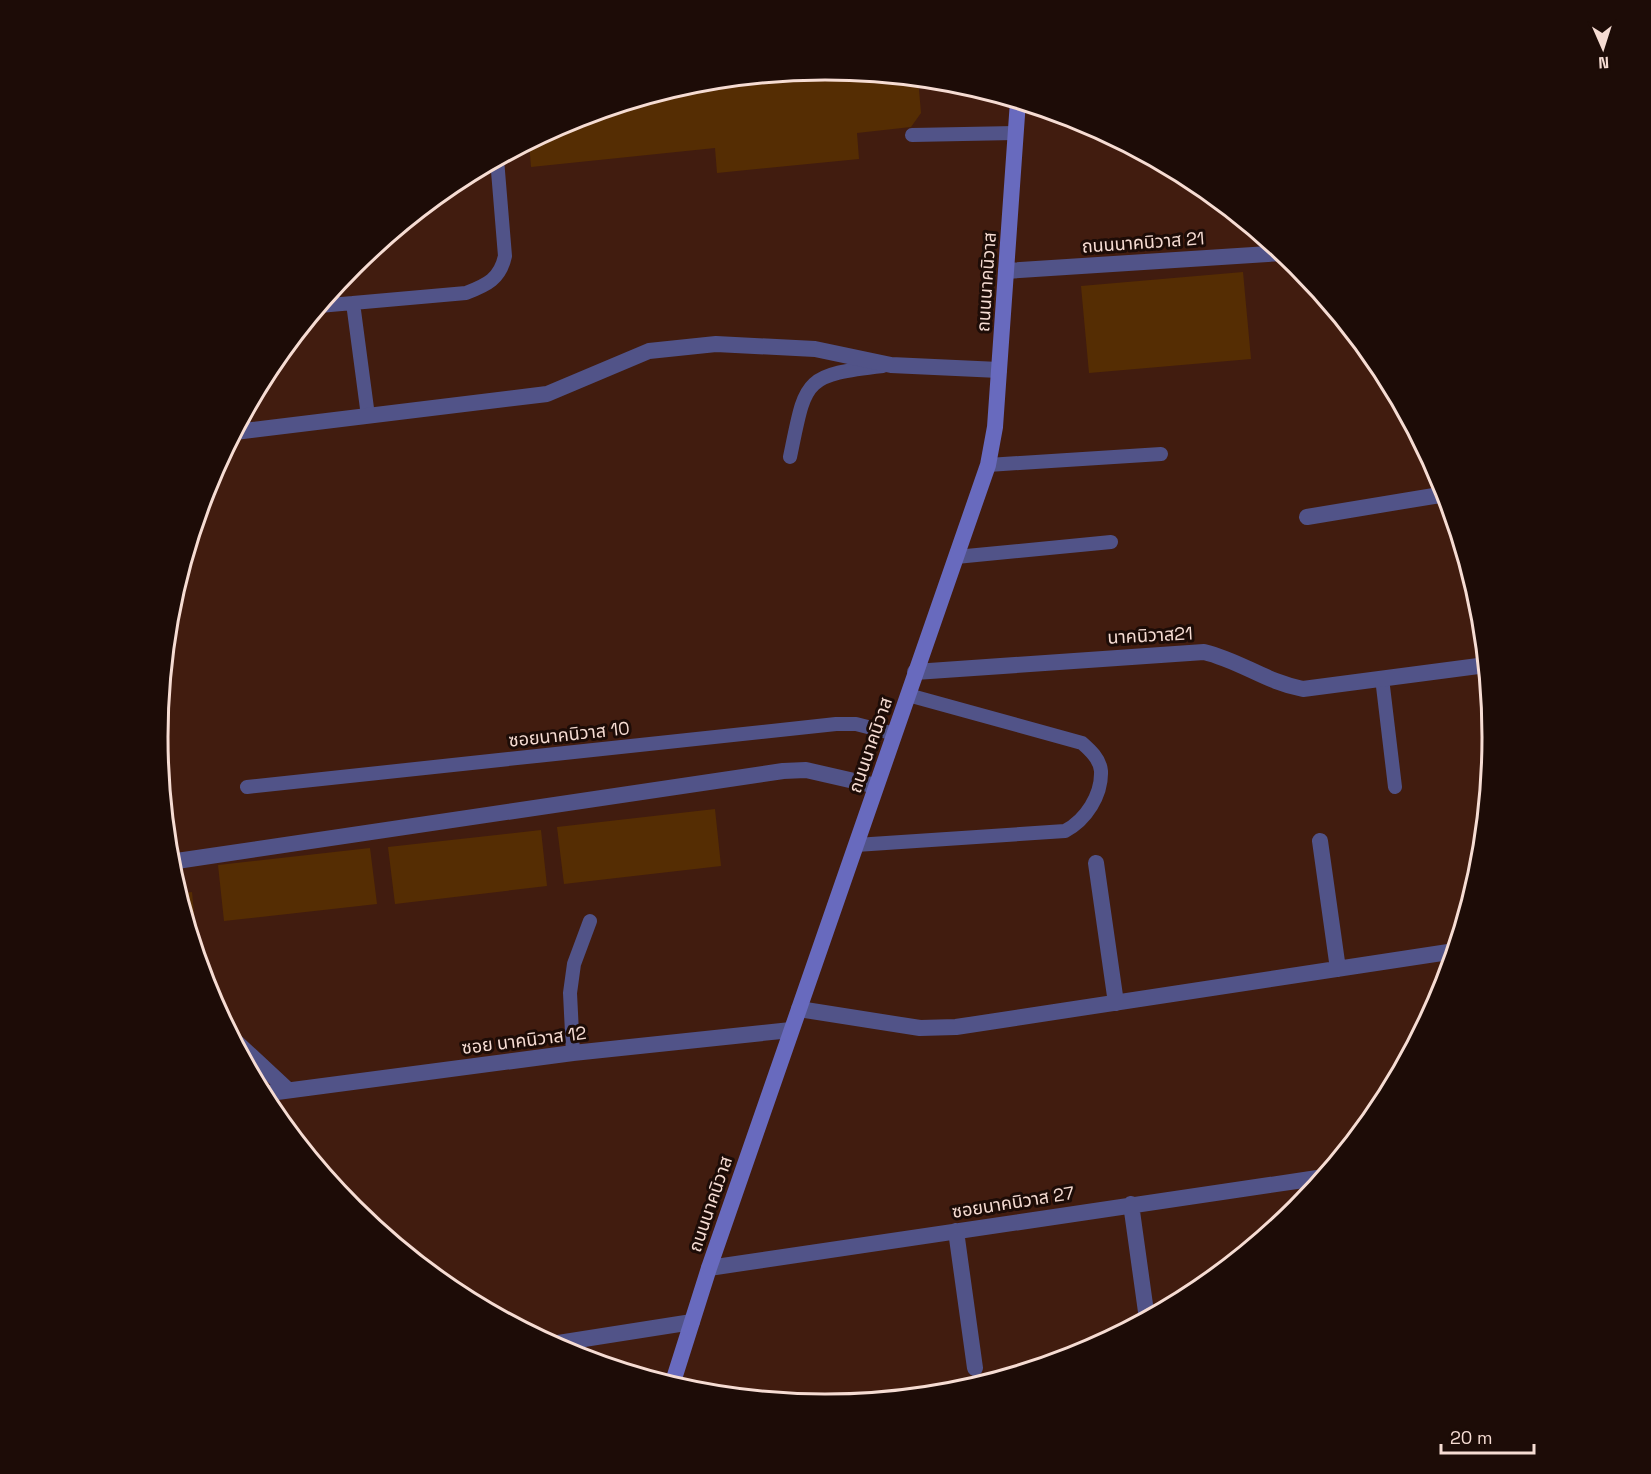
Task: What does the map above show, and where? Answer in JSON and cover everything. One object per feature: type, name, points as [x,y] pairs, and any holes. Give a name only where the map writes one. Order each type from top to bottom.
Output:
[{"type":"main road","name":"ถนนนาคนิวาส","points":[[675,1377],[709,1268],[988,465],[995,427],[1017,108]]},
{"type":"street","name":"ถนนนาคนิวาส 21","points":[[1006,271],[1271,254]]},
{"type":"street","points":[[244,431],[547,394],[649,351],[716,344],[815,349],[891,365],[999,370]]},
{"type":"street","points":[[1307,517],[1437,496]]},
{"type":"street","name":"นาคนิวาส21","points":[[915,672],[1185,651],[1226,657],[1278,684],[1303,688],[1479,666]]},
{"type":"street","points":[[180,860],[783,771],[806,770],[876,786]]},
{"type":"street","points":[[1320,841],[1338,969]]},
{"type":"street","points":[[1096,863],[1116,1003]]},
{"type":"street","points":[[799,1009],[920,1029],[956,1027],[1446,952]]},
{"type":"street","name":"ซอย นาคนิวาส 12","points":[[273,1092],[573,1053],[792,1030]]},
{"type":"street","points":[[250,1055],[288,1090]]},
{"type":"street","name":"ซอยนาคนิวาส 27","points":[[709,1268],[1131,1204],[1308,1183]]},
{"type":"street","points":[[1131,1204],[1146,1311]]},
{"type":"street","points":[[956,1231],[975,1368]]},
{"type":"street","points":[[568,1341],[692,1322]]},
{"type":"lane","points":[[912,135],[1015,133]]},
{"type":"lane","points":[[329,305],[466,293],[488,284],[501,270],[505,256],[498,168]]},
{"type":"lane","points":[[353,303],[368,416]]},
{"type":"lane","points":[[790,457],[802,401],[809,387],[836,371],[891,365]]},
{"type":"lane","points":[[988,465],[1161,454]]},
{"type":"lane","points":[[956,557],[1111,542]]},
{"type":"lane","points":[[1382,678],[1395,787]]},
{"type":"lane","points":[[856,845],[1065,831],[1078,824],[1088,813],[1101,771],[1095,756],[1082,743],[908,695]]},
{"type":"lane","name":"ซอยนาคนิวาส 10","points":[[247,787],[836,724],[856,724],[895,734]]},
{"type":"lane","points":[[573,1053],[570,993],[574,964],[590,921]]},
{"type":"building","points":[[782,81],[869,81],[919,86],[921,113],[911,127],[857,133],[859,159],[717,173],[715,148],[531,167],[530,150],[535,147],[614,114],[697,92]]},
{"type":"building","points":[[1243,272],[1251,359],[1089,373],[1081,286]]},
{"type":"building","points":[[715,809],[721,866],[564,884],[557,827]]},
{"type":"building","points":[[541,830],[547,886],[395,904],[388,847]]},
{"type":"building","points":[[370,848],[377,904],[224,921],[218,865]]},
{"type":"building","points":[[192,892],[195,922],[190,907],[187,893]]}]
